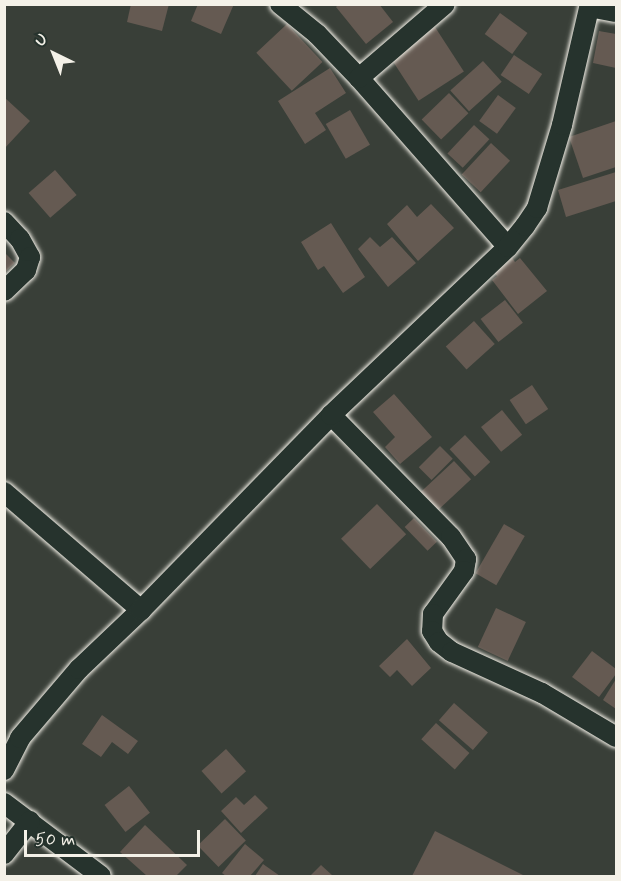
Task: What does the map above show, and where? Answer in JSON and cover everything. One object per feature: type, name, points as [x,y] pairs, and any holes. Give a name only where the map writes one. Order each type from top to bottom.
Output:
[{"type":"street","points":[[280,4],[317,34],[359,78],[508,247]]},
{"type":"street","points":[[359,78],[445,4]]},
{"type":"street","points":[[4,770],[20,738],[79,669],[141,610],[331,415],[508,247],[537,208],[562,125],[590,6],[616,12]]},
{"type":"street","points":[[4,222],[20,239],[30,257],[26,270],[4,291]]},
{"type":"street","points":[[331,415],[451,537],[466,559],[464,571],[433,614],[432,631],[439,642],[452,652],[542,693],[616,736]]},
{"type":"street","points":[[4,492],[141,610]]},
{"type":"street","points":[[4,803],[100,876]]},
{"type":"street","points":[[4,855],[30,821]]},
{"type":"building","points":[[131,4],[169,4],[162,31],[127,22]]},
{"type":"building","points":[[198,4],[234,4],[221,34],[191,21]]},
{"type":"building","points":[[339,4],[379,4],[393,22],[366,44],[336,7]]},
{"type":"building","points":[[500,13],[528,33],[512,54],[485,34]]},
{"type":"building","points":[[287,24],[322,62],[292,91],[256,53]]},
{"type":"building","points":[[435,27],[464,71],[419,101],[390,56]]},
{"type":"building","points":[[599,31],[616,34],[616,68],[593,63]]},
{"type":"building","points":[[514,55],[542,74],[529,94],[501,75]]},
{"type":"building","points":[[483,61],[502,82],[469,111],[450,90]]},
{"type":"building","points":[[330,68],[346,93],[315,113],[326,130],[305,144],[278,101]]},
{"type":"building","points":[[449,93],[468,113],[441,140],[422,119]]},
{"type":"building","points":[[498,95],[516,108],[497,134],[479,121]]},
{"type":"building","points":[[4,97],[30,121],[4,149]]},
{"type":"building","points":[[350,110],[370,145],[346,159],[326,124]]},
{"type":"building","points":[[616,121],[616,167],[583,178],[569,137]]},
{"type":"building","points":[[474,125],[489,139],[463,168],[447,154]]},
{"type":"building","points":[[491,143],[510,161],[481,192],[462,174]]},
{"type":"building","points":[[55,170],[77,195],[50,218],[29,193]]},
{"type":"building","points":[[616,172],[616,201],[566,217],[558,190]]},
{"type":"building","points":[[431,204],[454,228],[418,261],[387,224],[407,205],[417,217]]},
{"type":"building","points":[[331,223],[365,277],[343,293],[324,266],[318,270],[301,242]]},
{"type":"building","points":[[370,237],[380,247],[392,237],[416,263],[388,287],[358,249]]},
{"type":"building","points":[[4,252],[15,263],[4,273]]},
{"type":"building","points":[[511,256],[515,262],[520,258],[547,291],[518,314],[492,280],[497,276],[492,270]]},
{"type":"building","points":[[505,300],[523,323],[498,342],[481,319]]},
{"type":"building","points":[[474,321],[495,344],[467,369],[446,346]]},
{"type":"building","points":[[532,385],[548,409],[526,424],[510,400]]},
{"type":"building","points":[[394,394],[432,437],[400,464],[385,447],[395,437],[373,412]]},
{"type":"building","points":[[502,410],[522,435],[501,452],[481,427]]},
{"type":"building","points":[[465,435],[490,462],[475,476],[450,449]]},
{"type":"building","points":[[440,446],[453,459],[432,480],[419,467]]},
{"type":"building","points":[[454,461],[471,479],[437,511],[420,493]]},
{"type":"building","points":[[377,504],[406,534],[370,569],[341,539]]},
{"type":"building","points":[[414,518],[437,542],[428,551],[405,527]]},
{"type":"building","points":[[504,524],[525,536],[496,585],[476,573]]},
{"type":"building","points":[[496,608],[526,622],[508,661],[478,647]]},
{"type":"building","points":[[407,639],[431,668],[412,686],[397,670],[390,677],[379,666]]},
{"type":"building","points":[[592,651],[616,669],[616,674],[599,697],[572,677]]},
{"type":"building","points":[[616,679],[616,709],[603,700]]},
{"type":"building","points":[[454,703],[488,733],[473,750],[439,720]]},
{"type":"building","points":[[102,715],[138,741],[128,754],[112,742],[101,757],[82,744]]},
{"type":"building","points":[[436,723],[469,753],[455,769],[421,739]]},
{"type":"building","points":[[226,749],[246,771],[222,793],[201,771]]},
{"type":"building","points":[[129,786],[150,813],[126,832],[105,805]]},
{"type":"building","points":[[255,795],[268,808],[241,833],[221,811],[236,797],[244,805]]},
{"type":"building","points":[[225,819],[246,841],[219,867],[198,845]]},
{"type":"building","points":[[145,825],[187,865],[176,876],[147,876],[120,852]]},
{"type":"building","points":[[435,831],[525,876],[412,876]]},
{"type":"building","points":[[245,844],[264,860],[250,876],[226,876],[222,873]]},
{"type":"building","points":[[263,864],[280,876],[255,876]]},
{"type":"building","points":[[321,865],[333,876],[310,876]]}]
